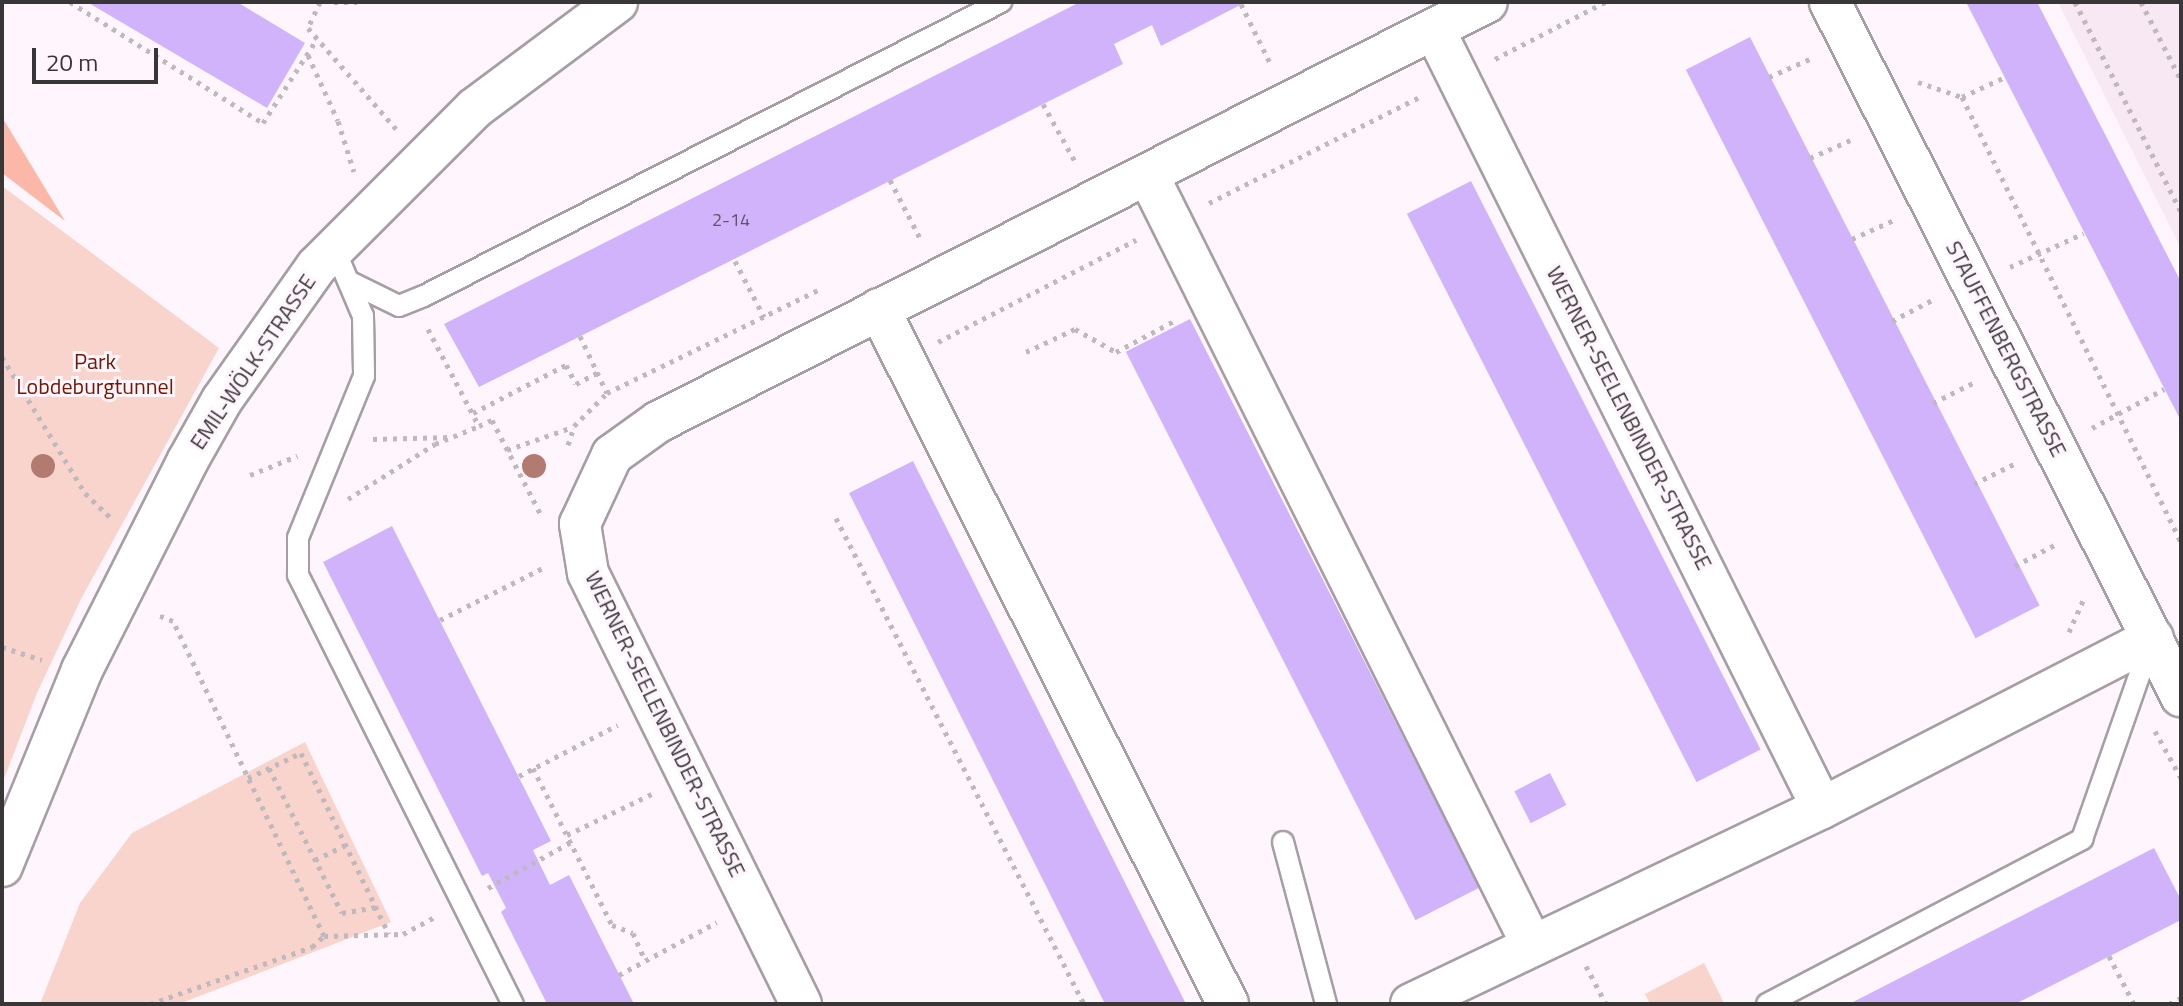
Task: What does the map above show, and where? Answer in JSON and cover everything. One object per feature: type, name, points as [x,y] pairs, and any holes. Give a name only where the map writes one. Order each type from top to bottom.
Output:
[{"type":"street","name":"WERNER-SEELENBINDER-STRASSE","points":[[801,1004],[588,573],[580,524],[612,455],[658,422],[1487,2]]},
{"type":"street","name":"STAUFFENBERGSTRASSE","points":[[1830,2],[2181,696]]},
{"type":"street","name":"EMIL-WÖLK-STRASSE","points":[[2,866],[82,670],[143,546],[222,400],[343,266],[426,156],[475,108],[603,5]]},
{"type":"street","name":"WERNER-SEELENBINDER-STRASSE","points":[[1434,29],[1822,808]]},
{"type":"street","points":[[1148,175],[1532,945]]},
{"type":"street","points":[[879,309],[1228,1004]]},
{"type":"street","points":[[1411,1004],[1822,808],[2153,638]]},
{"type":"lane","points":[[343,266],[399,306],[1001,2]]},
{"type":"lane","points":[[343,266],[365,331],[364,376],[298,538],[298,575],[513,1004]]},
{"type":"lane","points":[[1767,1004],[2082,839],[2153,638]]},
{"type":"lane","points":[[1283,842],[1326,1004]]},
{"type":"path","points":[[70,2],[263,123],[317,39]]},
{"type":"path","points":[[320,2],[308,28],[426,156]]},
{"type":"path","points":[[334,2],[357,2]]},
{"type":"path","points":[[905,359],[1605,2]]},
{"type":"path","points":[[2075,2],[2181,212]]},
{"type":"path","points":[[2141,2],[2181,80]]},
{"type":"path","points":[[1241,4],[1270,63]]},
{"type":"path","points":[[1809,42],[1822,70]]},
{"type":"path","points":[[307,54],[338,121],[355,178]]},
{"type":"path","points":[[1769,77],[1816,56]]},
{"type":"path","points":[[1903,77],[1962,97],[2005,77]]},
{"type":"path","points":[[1962,97],[2181,542]]},
{"type":"path","points":[[1043,104],[1076,163]]},
{"type":"path","points":[[1849,124],[1863,151]]},
{"type":"path","points":[[1810,158],[1856,137]]},
{"type":"path","points":[[890,180],[921,240]]},
{"type":"path","points":[[1890,205],[1903,232]]},
{"type":"path","points":[[1852,239],[1897,218]]},
{"type":"path","points":[[2007,268],[2084,233]]},
{"type":"path","points":[[735,261],[764,317]]},
{"type":"path","points":[[1930,285],[1943,312]]},
{"type":"path","points":[[1892,321],[1936,298]]},
{"type":"path","points":[[412,300],[479,426]]},
{"type":"path","points":[[1026,352],[1075,329],[1116,352],[1212,305]]},
{"type":"path","points":[[580,336],[607,393]]},
{"type":"path","points":[[2,357],[85,493],[143,546]]},
{"type":"path","points":[[473,413],[566,365],[576,384],[597,373]]},
{"type":"path","points":[[1970,367],[1984,394]]},
{"type":"path","points":[[1933,403],[1977,381]]},
{"type":"path","points":[[2057,448],[2164,389]]},
{"type":"path","points":[[303,525],[435,444],[492,420],[542,518]]},
{"type":"path","points":[[507,450],[574,426]]},
{"type":"path","points":[[2011,449],[2024,476]]},
{"type":"path","points":[[1974,484],[2018,462]]},
{"type":"path","points":[[836,518],[1084,1004]]},
{"type":"path","points":[[2051,530],[2064,557]]},
{"type":"path","points":[[2015,566],[2058,543]]},
{"type":"path","points":[[440,620],[545,567]]},
{"type":"path","points":[[2064,636],[2074,627],[2084,596],[2078,583]]},
{"type":"path","points":[[118,596],[173,621],[324,936]]},
{"type":"path","points":[[519,776],[619,725]]},
{"type":"path","points":[[248,778],[301,753],[389,934]]},
{"type":"path","points":[[269,768],[342,913],[376,907]]},
{"type":"path","points":[[533,768],[612,925],[633,933],[645,960]]},
{"type":"path","points":[[567,835],[653,794]]},
{"type":"path","points":[[150,1004],[312,947],[324,936],[403,934],[571,842]]},
{"type":"path","points":[[315,860],[346,845]]},
{"type":"path","points":[[619,975],[717,922]]},
{"type":"path","points":[[2109,956],[2134,1004]]},
{"type":"path","points":[[2169,1004],[2181,998]]},
{"type":"shaded area","points":[[2058,2],[2181,2],[2181,248]]},
{"type":"shaded area","points":[[2,117],[65,221],[2,173]]},
{"type":"green space","name":"Park Lobdeburgtunnel","points":[[2,186],[219,348],[81,599],[37,693],[2,784]]},
{"type":"green space","points":[[305,742],[391,922],[179,1004],[40,1004],[80,903],[132,833]]},
{"type":"green space","points":[[1704,963],[1724,1003],[1650,1004],[1645,994]]},
{"type":"building","points":[[87,2],[237,2],[305,43],[267,108]]},
{"type":"building","points":[[1080,2],[1246,2],[1161,46],[1152,25],[1114,44],[1123,64],[479,387],[444,324]]},
{"type":"building","points":[[1966,2],[2037,2],[2181,282],[2181,421]]},
{"type":"building","points":[[1750,37],[2040,605],[1975,638],[1686,70]]},
{"type":"building","points":[[1471,181],[1761,749],[1696,782],[1407,214]]},
{"type":"building","points":[[1190,319],[1480,887],[1415,920],[1126,352]]},
{"type":"building","points":[[913,461],[1186,1004],[1105,1004],[849,493]]},
{"type":"building","points":[[392,526],[551,841],[533,850],[550,885],[569,875],[634,1004],[547,1004],[501,912],[506,908],[488,873],[482,876],[323,562]]},
{"type":"building","points":[[1550,773],[1566,805],[1531,823],[1514,791]]},
{"type":"building","points":[[2154,848],[2181,900],[2181,920],[2015,1004],[1849,1004]]}]
